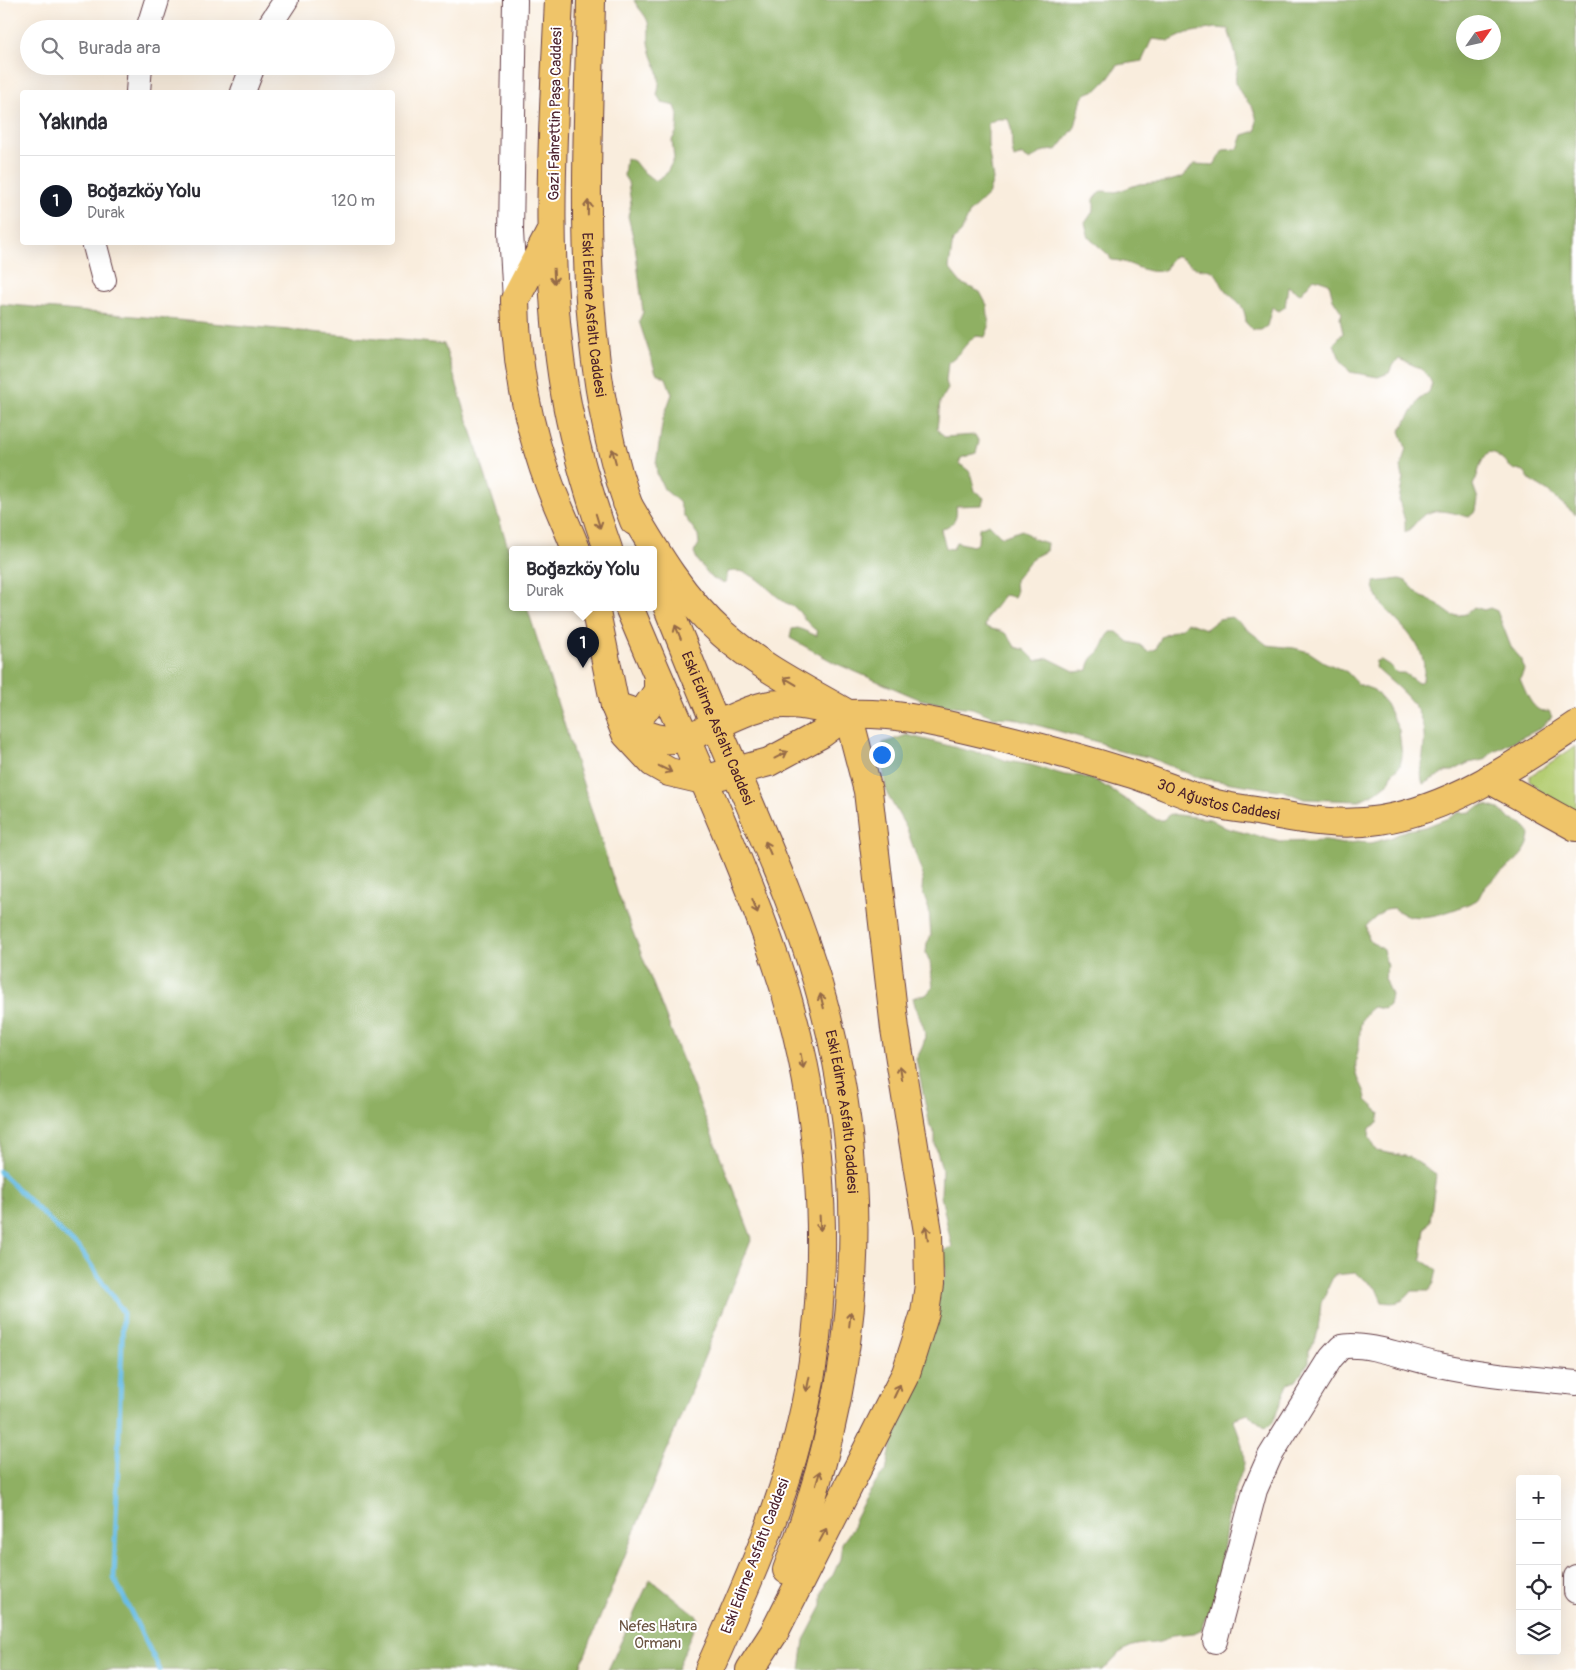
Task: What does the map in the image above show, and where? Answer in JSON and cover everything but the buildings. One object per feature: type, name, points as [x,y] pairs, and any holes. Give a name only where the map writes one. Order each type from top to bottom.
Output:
[{"type":"main road","name":"Gazi Fahrettin Paşa Caddesi","points":[[553,227],[559,0]]},
{"type":"main road","points":[[590,75],[592,0]]},
{"type":"main road","points":[[590,75],[608,0]]},
{"type":"main road","name":"Eski Edirne Asfaltı Caddesi","points":[[590,75],[588,286],[593,352],[610,442],[627,503],[644,546]]},
{"type":"main road","points":[[553,227],[515,300],[520,364],[532,431],[550,486],[575,546]]},
{"type":"main road","points":[[553,227],[558,348],[565,393],[575,442],[607,546]]},
{"type":"main road","points":[[627,503],[654,546]]},
{"type":"main road","points":[[657,550],[677,582],[722,634],[756,660],[848,714],[868,791],[895,1029],[928,1232],[929,1285],[925,1313],[916,1343],[894,1398],[774,1633],[750,1670]]},
{"type":"main road","name":"Eski Edirne Asfaltı Caddesi","points":[[657,580],[777,870],[818,984],[840,1079],[852,1186],[854,1235],[853,1290],[847,1346],[828,1442],[799,1539],[744,1670]]},
{"type":"main road","points":[[596,611],[615,706],[626,734],[653,763],[669,772],[703,780],[769,762],[821,734],[848,714]]},
{"type":"main road","name":"Eski Edirne Asfaltı Caddesi","points":[[632,611],[754,901],[789,1004],[809,1104],[817,1168],[820,1233],[816,1326],[809,1377],[793,1456],[770,1525],[709,1670]]},
{"type":"main road","points":[[615,706],[636,713],[644,711],[658,692],[658,677]]},
{"type":"main road","name":"30 Ağustos Caddesi","points":[[615,706],[637,732],[649,738],[662,739],[685,737],[762,706],[780,704],[848,714],[877,713],[904,716],[1016,741],[1130,773],[1216,804],[1302,820],[1343,824],[1387,819],[1412,813],[1489,779],[1576,725]]},
{"type":"main road","points":[[1489,779],[1576,826]]},
{"type":"street","points":[[151,20],[157,0]]},
{"type":"street","points":[[273,20],[286,0]]},
{"type":"street","points":[[515,0],[511,232],[515,300]]},
{"type":"street","points":[[138,90],[139,75]]},
{"type":"street","points":[[244,90],[250,75]]},
{"type":"street","points":[[95,245],[104,280]]},
{"type":"street","points":[[1215,1641],[1255,1490],[1270,1456],[1336,1350],[1341,1347],[1356,1345],[1439,1366],[1481,1373],[1576,1383]]},
{"type":"street","points":[[1576,1577],[1576,1591]]},
{"type":"green space","points":[[634,0],[1576,0],[1576,515],[1547,491],[1532,482],[1524,472],[1513,469],[1494,453],[1489,452],[1481,464],[1473,485],[1478,499],[1476,511],[1469,517],[1443,511],[1431,512],[1419,519],[1405,532],[1405,521],[1399,500],[1403,478],[1401,467],[1406,448],[1400,431],[1421,398],[1429,392],[1432,384],[1422,370],[1399,359],[1393,364],[1389,373],[1378,377],[1350,372],[1340,359],[1334,344],[1343,333],[1340,318],[1342,313],[1333,299],[1329,283],[1314,278],[1300,294],[1288,286],[1285,307],[1279,311],[1272,307],[1267,326],[1261,330],[1253,330],[1246,323],[1240,304],[1225,290],[1214,272],[1197,268],[1176,257],[1172,258],[1166,269],[1159,271],[1146,270],[1111,260],[1109,255],[1089,238],[1085,223],[1094,210],[1094,199],[1101,191],[1116,192],[1139,184],[1166,182],[1183,177],[1194,164],[1214,165],[1223,150],[1238,149],[1243,135],[1256,131],[1256,115],[1236,83],[1235,50],[1228,29],[1215,28],[1187,33],[1170,41],[1152,39],[1142,61],[1118,65],[1097,90],[1087,93],[1082,98],[1075,127],[1057,150],[1044,151],[1030,160],[1022,155],[1014,158],[1008,119],[997,119],[988,123],[988,145],[993,180],[988,195],[970,212],[961,233],[953,240],[949,268],[961,283],[980,292],[987,305],[989,327],[985,337],[975,336],[948,362],[946,381],[948,389],[940,402],[937,429],[944,437],[975,435],[979,442],[976,453],[961,458],[959,463],[970,472],[975,491],[984,498],[982,505],[956,506],[954,521],[941,530],[946,548],[953,549],[956,542],[973,546],[978,543],[979,528],[989,524],[1002,537],[1022,530],[1034,539],[1047,543],[1046,551],[1032,558],[1015,580],[1016,593],[1014,597],[1004,595],[988,616],[985,627],[1005,633],[1015,647],[1025,650],[1036,661],[1048,658],[1076,672],[1088,670],[1092,658],[1101,650],[1111,632],[1117,632],[1129,642],[1140,645],[1148,652],[1156,649],[1161,637],[1183,627],[1187,622],[1206,629],[1219,619],[1232,617],[1267,645],[1309,652],[1324,662],[1347,672],[1358,684],[1374,690],[1386,704],[1399,730],[1402,756],[1400,766],[1393,772],[1389,782],[1375,793],[1358,801],[1304,799],[1284,791],[1199,778],[1148,757],[1115,750],[1101,743],[1012,718],[994,717],[972,708],[919,699],[835,663],[790,638],[792,629],[798,628],[817,636],[817,631],[793,606],[784,602],[751,575],[736,571],[728,572],[725,583],[713,579],[698,562],[694,552],[699,544],[698,535],[684,516],[679,502],[664,489],[657,474],[656,464],[663,419],[672,394],[666,378],[656,373],[639,321],[643,312],[635,245],[628,216],[631,204],[628,182],[624,176],[626,158],[634,161],[641,170],[655,181],[666,174],[674,159],[672,140],[677,131],[678,114],[675,106],[662,103],[657,95],[659,79],[650,50],[649,29],[645,16]]},
{"type":"green space","points":[[0,304],[444,344],[509,550],[509,611],[528,611],[618,894],[752,1238],[579,1670],[0,1670]]},
{"type":"green space","points":[[1400,579],[1406,581],[1422,597],[1431,600],[1453,616],[1466,614],[1474,607],[1484,610],[1490,608],[1497,611],[1511,647],[1522,660],[1524,670],[1520,679],[1528,696],[1534,706],[1539,710],[1549,711],[1552,717],[1539,729],[1494,751],[1484,760],[1468,763],[1453,771],[1447,771],[1423,784],[1421,771],[1424,732],[1417,710],[1403,692],[1375,667],[1376,661],[1381,660],[1397,673],[1404,673],[1418,683],[1423,680],[1424,664],[1412,637],[1383,605],[1376,594],[1374,582]]},
{"type":"green space","points":[[907,735],[973,752],[989,754],[1007,761],[1097,781],[1157,820],[1163,820],[1170,814],[1210,819],[1226,828],[1280,842],[1326,841],[1343,844],[1370,843],[1390,838],[1407,830],[1425,827],[1457,813],[1472,812],[1478,807],[1486,805],[1499,809],[1510,819],[1523,824],[1530,834],[1524,851],[1490,883],[1477,900],[1445,913],[1423,917],[1403,914],[1394,908],[1385,909],[1366,926],[1368,939],[1383,950],[1387,965],[1384,978],[1391,995],[1389,1005],[1384,1009],[1373,1007],[1364,1015],[1360,1030],[1356,1070],[1366,1100],[1380,1113],[1378,1123],[1370,1128],[1369,1137],[1377,1151],[1410,1157],[1436,1175],[1430,1221],[1425,1229],[1421,1259],[1437,1270],[1434,1283],[1429,1291],[1412,1291],[1402,1300],[1395,1303],[1387,1303],[1382,1302],[1376,1288],[1356,1273],[1334,1275],[1321,1303],[1318,1331],[1315,1341],[1309,1349],[1309,1362],[1296,1381],[1288,1384],[1273,1422],[1266,1428],[1248,1414],[1233,1419],[1241,1441],[1244,1463],[1231,1503],[1214,1602],[1203,1622],[1202,1629],[1194,1633],[1172,1635],[1162,1641],[1130,1647],[1122,1651],[1102,1670],[800,1670],[804,1640],[822,1606],[822,1593],[826,1582],[833,1575],[840,1559],[842,1543],[853,1528],[855,1518],[864,1501],[879,1478],[886,1472],[895,1426],[946,1272],[942,1257],[944,1251],[952,1247],[941,1196],[942,1169],[935,1144],[935,1134],[930,1126],[916,1059],[922,1049],[925,1034],[913,997],[926,995],[933,987],[930,962],[926,953],[927,943],[931,936],[929,910],[922,890],[923,876],[907,829],[887,794],[881,759],[883,743]]},
{"type":"green space","points":[[1576,746],[1576,813],[1541,792],[1529,780],[1530,776]]},
{"type":"green space","name":"Nefes Hatıra Ormanı","points":[[650,1579],[698,1617],[677,1670],[608,1670]]},
{"type":"waterway","points":[[0,1172],[82,1252],[123,1312],[114,1578],[160,1670]]},
{"type":"place","name":"Boğazköy Yolu","points":[[583,668]]}]
